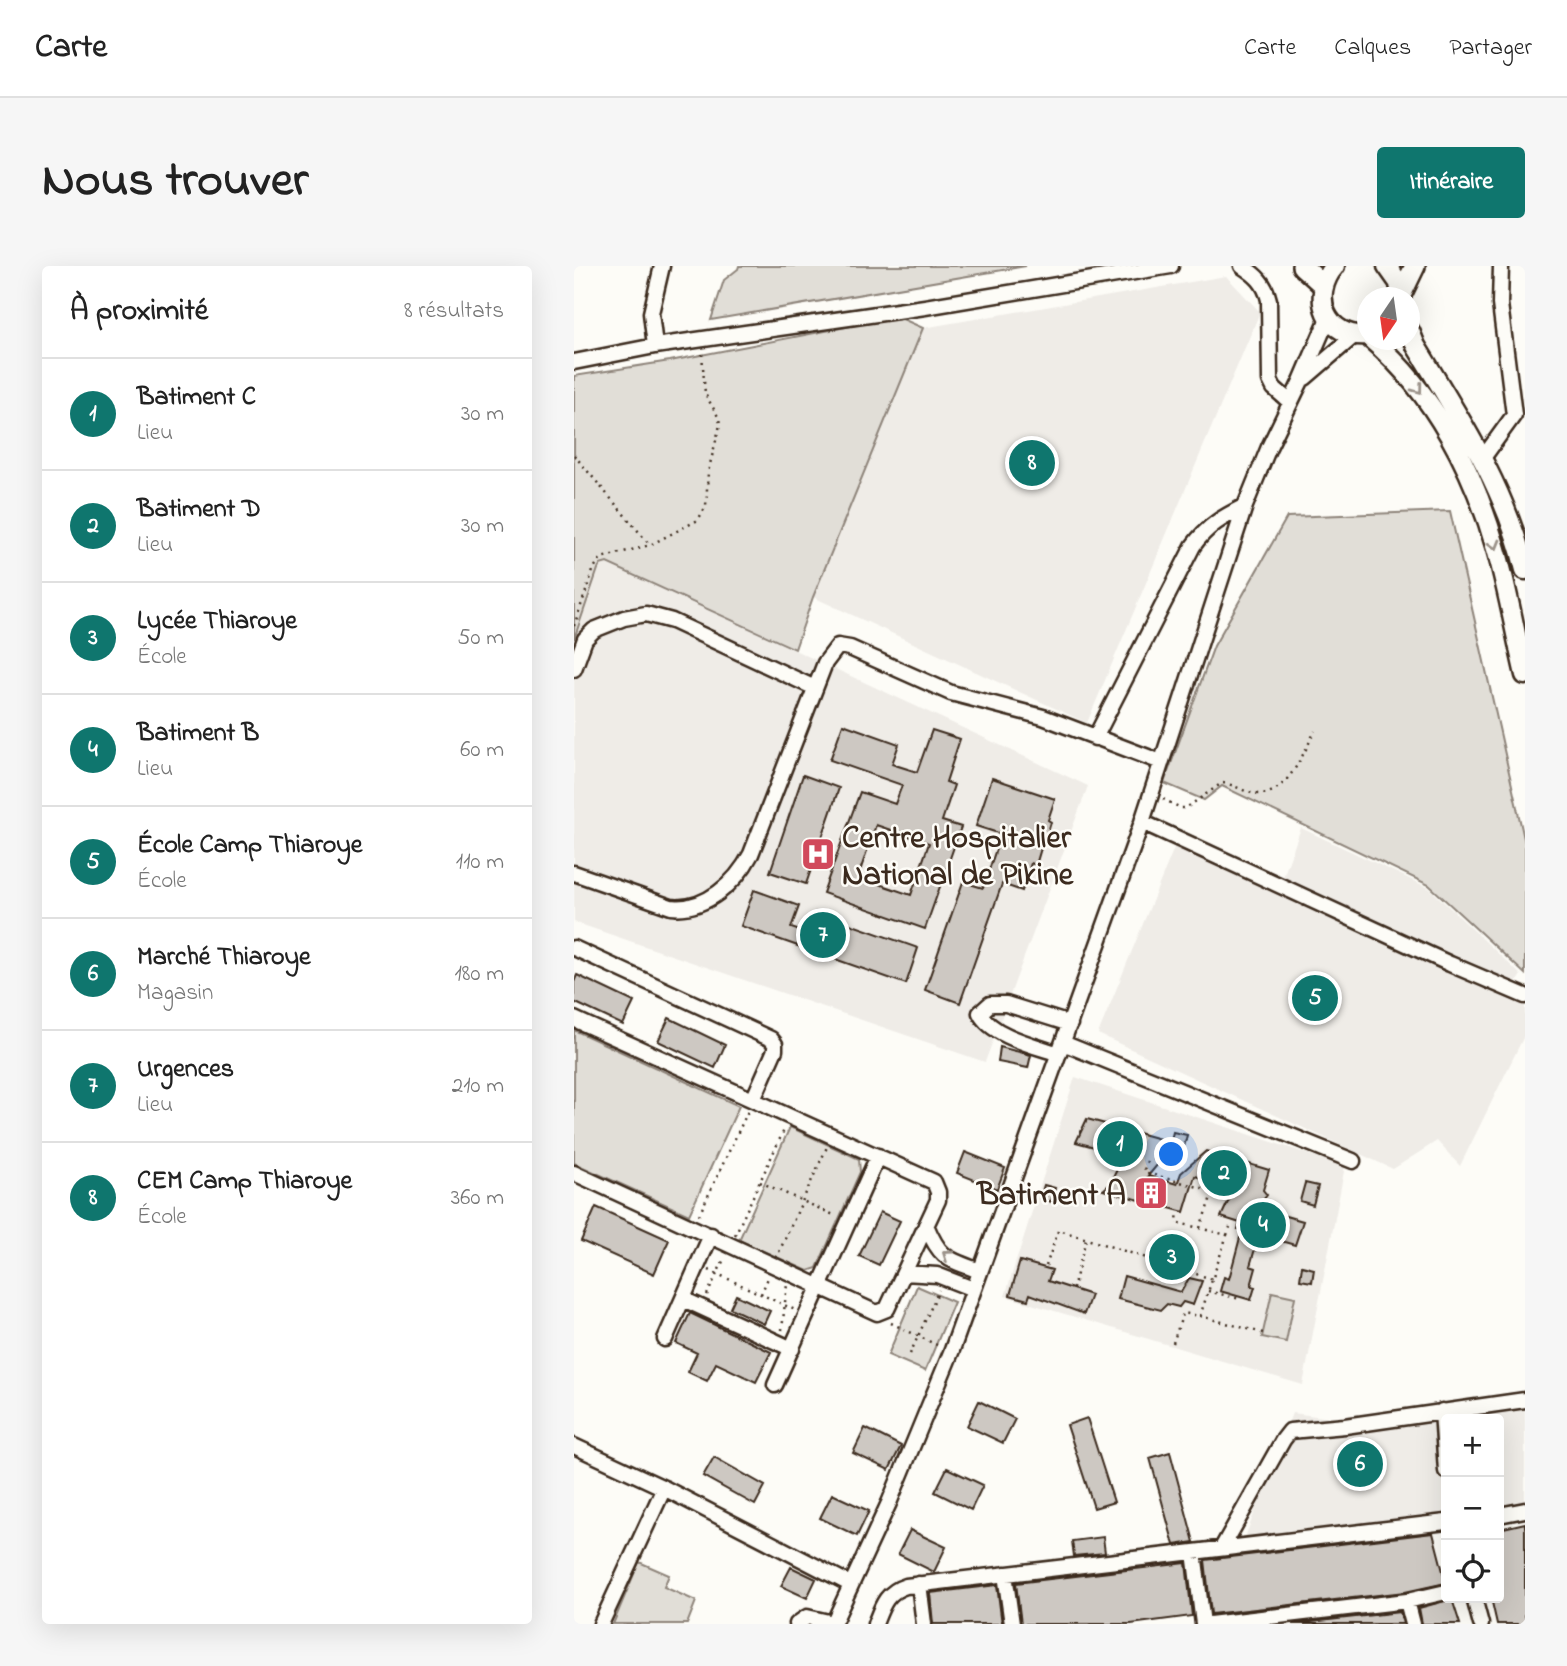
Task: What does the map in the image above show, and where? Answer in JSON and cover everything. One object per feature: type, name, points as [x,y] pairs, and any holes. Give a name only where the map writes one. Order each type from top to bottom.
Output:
[{"type":"highway","points":[[1302,266],[1323,285]]},
{"type":"highway","points":[[1405,287],[1415,266]]},
{"type":"main road","points":[[1335,266],[1323,285],[1322,302],[1328,318],[1345,332],[1357,334]]},
{"type":"main road","points":[[1387,266],[1400,287]]},
{"type":"main road","points":[[1382,350],[1394,360],[1428,403],[1450,436],[1472,481],[1494,543],[1525,674]]},
{"type":"main road","points":[[1418,350],[1483,458],[1525,567]]},
{"type":"street","points":[[654,346],[651,313],[662,266]]},
{"type":"street","points":[[574,362],[654,346],[1054,287],[1171,266]]},
{"type":"street","points":[[1242,266],[1260,279],[1266,289],[1269,300],[1270,380],[1274,388],[1290,402]]},
{"type":"street","points":[[1483,458],[1520,414],[1500,304],[1501,266]]},
{"type":"street","points":[[797,1624],[807,1617],[833,1623],[889,1503],[952,1350],[1152,794],[1245,506],[1328,318]]},
{"type":"street","points":[[1301,381],[1357,342]]},
{"type":"street","points":[[1095,738],[1193,546],[1203,531],[1245,506]]},
{"type":"street","points":[[574,669],[585,639],[594,630],[624,618],[646,614],[672,621],[815,688]]},
{"type":"street","points":[[574,873],[671,907],[681,908],[698,904],[726,886],[740,873],[751,854],[825,663],[838,646],[850,648],[951,694],[1043,717],[1161,762]]},
{"type":"street","points":[[1142,822],[1525,996]]},
{"type":"street","points":[[574,948],[771,1039],[775,1050],[753,1100]]},
{"type":"street","points":[[1070,1024],[1006,1004],[990,1004],[980,1013],[984,1023],[996,1031],[1061,1049],[1353,1161]]},
{"type":"street","points":[[574,1019],[934,1182],[938,1200],[884,1312],[877,1313],[574,1173]]},
{"type":"street","points":[[775,1385],[786,1346],[808,1316],[878,1156]]},
{"type":"street","points":[[926,1225],[940,1254],[980,1271]]},
{"type":"street","points":[[664,1339],[711,1235]]},
{"type":"street","points":[[904,1273],[923,1273],[945,1278],[973,1289]]},
{"type":"street","points":[[683,1299],[786,1346]]},
{"type":"street","points":[[1222,1548],[1290,1432],[1525,1400]]},
{"type":"street","points":[[1442,1410],[1442,1414]]},
{"type":"street","points":[[574,1446],[664,1488],[850,1584]]},
{"type":"street","points":[[601,1624],[664,1488]]},
{"type":"street","points":[[1504,1514],[1525,1510]]},
{"type":"street","points":[[875,1624],[891,1593],[906,1586],[1441,1523]]},
{"type":"street","points":[[1194,1552],[1203,1624]]},
{"type":"street","points":[[1005,1574],[1012,1624]]},
{"type":"street","points":[[919,1584],[924,1624]]},
{"type":"street","points":[[1210,1624],[1299,1619],[1441,1593]]},
{"type":"street","points":[[1408,1601],[1413,1624]]},
{"type":"street","points":[[1476,1603],[1481,1624]]},
{"type":"path","points":[[574,626],[594,568],[601,558],[650,545],[698,520],[706,506],[708,471],[720,425],[719,418],[705,394],[701,339]]},
{"type":"path","points":[[574,455],[650,545]]},
{"type":"path","points":[[1152,794],[1186,808],[1222,783],[1252,793],[1266,793],[1292,774],[1315,731]]},
{"type":"path","points":[[693,1228],[753,1100]]},
{"type":"path","points":[[701,1307],[790,1116]]},
{"type":"path","points":[[761,1294],[832,1135]]},
{"type":"path","points":[[1147,1161],[1144,1170],[1147,1173],[1213,1191]]},
{"type":"path","points":[[760,1182],[849,1222]]},
{"type":"path","points":[[1200,1228],[1215,1186]]},
{"type":"path","points":[[1178,1213],[1178,1222],[1227,1235]]},
{"type":"path","points":[[1200,1316],[1230,1227]]},
{"type":"path","points":[[1046,1266],[1058,1231],[1212,1279]]},
{"type":"path","points":[[1073,1289],[1086,1239]]},
{"type":"path","points":[[698,1265],[808,1316]]},
{"type":"path","points":[[786,1346],[785,1305],[789,1272]]},
{"type":"path","points":[[910,1354],[945,1278]]},
{"type":"path","points":[[1209,1291],[1240,1300]]},
{"type":"path","points":[[884,1312],[892,1324],[952,1350]]},
{"type":"path","points":[[1173,1343],[1183,1313],[1263,1333]]},
{"type":"shaded area","points":[[739,266],[1026,266],[711,320],[724,280]]},
{"type":"shaded area","points":[[1226,276],[1260,312],[1087,723],[813,597],[923,328]]},
{"type":"shaded area","points":[[898,317],[923,328],[813,597],[795,649],[607,563],[600,565],[598,569],[574,639],[574,376],[670,361]]},
{"type":"shaded area","points":[[1450,511],[1525,843],[1525,974],[1429,885],[1222,786],[1204,800],[1164,783],[1214,646],[1287,517]]},
{"type":"shaded area","name":"Centre Hospitalier National de Pikine","points":[[607,563],[1088,786],[985,1062],[574,922],[574,637],[598,569],[600,565]]},
{"type":"shaded area","points":[[1301,828],[1429,888],[1521,975],[1509,993],[1525,1002],[1525,1034],[1460,1166],[1437,1141],[1393,1169],[1098,1034],[1176,843],[1282,880]]},
{"type":"shaded area","points":[[574,1030],[739,1106],[689,1215],[574,1163]]},
{"type":"shaded area","points":[[1075,1077],[1345,1166],[1303,1385],[1005,1296]]},
{"type":"shaded area","points":[[790,1127],[859,1159],[860,1172],[817,1268],[808,1271],[739,1240]]},
{"type":"shaded area","points":[[917,1286],[954,1302],[925,1371],[888,1355]]},
{"type":"shaded area","points":[[1272,1292],[1295,1297],[1286,1342],[1262,1337]]},
{"type":"shaded area","points":[[1525,1408],[1525,1502],[1504,1507],[1504,1414],[1476,1414]]},
{"type":"shaded area","points":[[1292,1413],[1387,1425],[1441,1418],[1441,1517],[1244,1540]]},
{"type":"shaded area","points":[[639,1562],[669,1575],[664,1587],[696,1601],[687,1624],[613,1624]]},
{"type":"building","points":[[843,724],[899,744],[892,764],[917,772],[932,730],[960,739],[946,782],[954,785],[942,821],[961,827],[925,929],[823,893],[860,792],[895,804],[902,785],[830,760]],"holes":[[[876,825],[929,843],[911,895],[858,877]]]},
{"type":"building","points":[[803,775],[839,788],[806,884],[770,872]]},
{"type":"building","points":[[992,778],[1055,799],[1048,820],[1051,822],[1046,839],[1044,838],[1036,865],[1031,863],[1022,891],[1002,884],[960,1003],[925,990],[963,882],[983,888],[1001,834],[976,826]]},
{"type":"building","points":[[754,890],[799,906],[791,928],[809,934],[816,912],[918,948],[906,984],[741,926]]},
{"type":"building","points":[[577,975],[634,1002],[623,1025],[574,1002],[574,982]]},
{"type":"building","points":[[669,1018],[725,1045],[715,1068],[658,1041]]},
{"type":"building","points":[[1000,1047],[1031,1055],[1028,1068],[998,1062]]},
{"type":"building","points":[[1087,1119],[1160,1139],[1154,1159],[1158,1164],[1148,1176],[1177,1184],[1181,1173],[1206,1151],[1269,1170],[1263,1190],[1267,1195],[1257,1208],[1303,1221],[1295,1245],[1259,1235],[1250,1266],[1256,1268],[1251,1286],[1255,1287],[1251,1300],[1220,1291],[1224,1277],[1229,1279],[1242,1230],[1238,1229],[1240,1223],[1221,1217],[1235,1187],[1195,1176],[1184,1212],[1103,1190],[1110,1184],[1124,1155],[1076,1142]]},
{"type":"building","points":[[1173,1132],[1187,1135],[1183,1151],[1169,1148]]},
{"type":"building","points":[[965,1152],[1005,1168],[997,1189],[957,1173]]},
{"type":"building","points":[[1305,1183],[1318,1186],[1313,1205],[1300,1201]]},
{"type":"building","points":[[1044,1185],[1055,1188],[1051,1202],[1040,1198]]},
{"type":"building","points":[[596,1207],[669,1240],[654,1274],[581,1241]]},
{"type":"building","points":[[880,1212],[900,1221],[879,1265],[859,1256]]},
{"type":"building","points":[[1020,1261],[1052,1270],[1048,1281],[1091,1295],[1084,1314],[1030,1294],[1028,1300],[1010,1295]]},
{"type":"building","points":[[1302,1266],[1314,1269],[1312,1282],[1300,1280]]},
{"type":"building","points":[[1124,1276],[1181,1292],[1189,1278],[1202,1281],[1193,1305],[1183,1302],[1179,1307],[1167,1304],[1161,1310],[1118,1299]]},
{"type":"building","points":[[736,1295],[770,1311],[764,1324],[730,1308]]},
{"type":"building","points":[[690,1313],[771,1352],[756,1382],[716,1363],[707,1381],[688,1372],[697,1353],[676,1343]]},
{"type":"building","points":[[979,1401],[1015,1419],[1003,1443],[967,1426]]},
{"type":"building","points":[[1087,1418],[1114,1502],[1094,1508],[1067,1425]]},
{"type":"building","points":[[865,1428],[901,1446],[889,1470],[853,1453]]},
{"type":"building","points":[[1170,1452],[1194,1542],[1174,1545],[1150,1458]]},
{"type":"building","points":[[714,1457],[765,1486],[755,1505],[703,1476]]},
{"type":"building","points":[[947,1468],[983,1485],[971,1510],[935,1492]]},
{"type":"building","points":[[832,1494],[869,1511],[857,1536],[820,1518]]},
{"type":"building","points":[[1525,1523],[1525,1624],[1497,1624],[1492,1603],[1504,1603],[1504,1528]]},
{"type":"building","points":[[910,1530],[946,1547],[934,1572],[898,1554]]},
{"type":"building","points":[[1433,1533],[1441,1564],[1441,1584],[1405,1592],[1211,1614],[1205,1560]]},
{"type":"building","points":[[1103,1537],[1105,1553],[1074,1556],[1072,1541]]},
{"type":"building","points":[[1186,1563],[1192,1616],[1131,1624],[1021,1624],[1016,1583]]},
{"type":"building","points":[[791,1567],[816,1579],[807,1598],[781,1586]]},
{"type":"building","points":[[997,1585],[1002,1624],[933,1624],[930,1593]]},
{"type":"building","points":[[1441,1602],[1453,1603],[1460,1624],[1422,1624],[1419,1608]]},
{"type":"building","points":[[1400,1612],[1403,1624],[1293,1624]]},
{"type":"place","name":"CEM Camp Thiaroye","points":[[1032,463]]},
{"type":"place","name":"Centre Hospitalier National de Pikine","points":[[818,854]]},
{"type":"place","name":"Urgences","points":[[823,935]]},
{"type":"place","name":"École Camp Thiaroye","points":[[1315,998]]},
{"type":"place","name":"Batiment C","points":[[1120,1144]]},
{"type":"place","name":"Batiment D","points":[[1224,1173]]},
{"type":"place","name":"Batiment A","points":[[1151,1193]]},
{"type":"place","name":"Batiment B","points":[[1263,1225]]},
{"type":"place","name":"Lycée Thiaroye","points":[[1172,1257]]},
{"type":"place","name":"Marché Thiaroye","points":[[1360,1464]]}]
